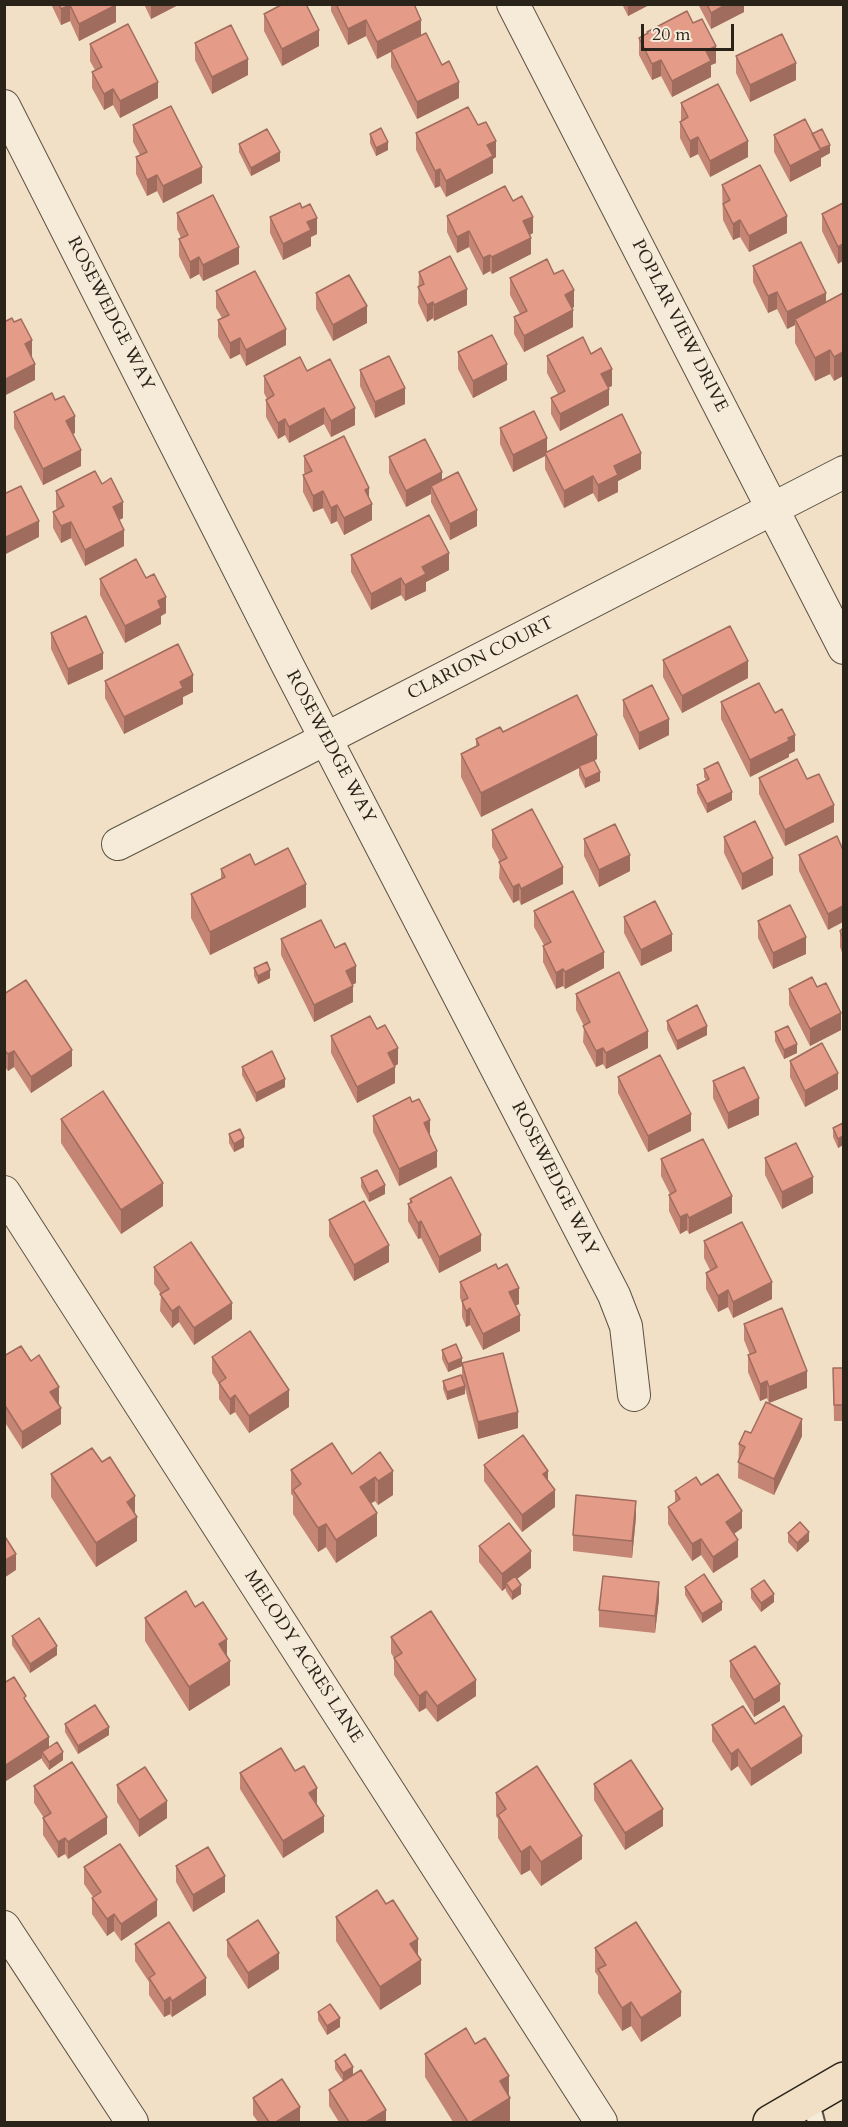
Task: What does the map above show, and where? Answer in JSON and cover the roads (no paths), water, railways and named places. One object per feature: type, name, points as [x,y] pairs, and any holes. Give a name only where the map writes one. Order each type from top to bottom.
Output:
[{"type":"highway","points":[[770,2122],[813,2111],[843,2079]]},
{"type":"street","name":"POPLAR VIEW DRIVE","points":[[513,4],[843,648]]},
{"type":"street","name":"ROSEWEDGE WAY","points":[[4,106],[282,655],[614,1295],[626,1326],[634,1395]]},
{"type":"street","name":"CLARION COURT","points":[[118,844],[843,472]]},
{"type":"street","name":"MELODY ACRES LANE","points":[[4,1192],[601,2122]]},
{"type":"street","points":[[4,1927],[132,2122]]}]
